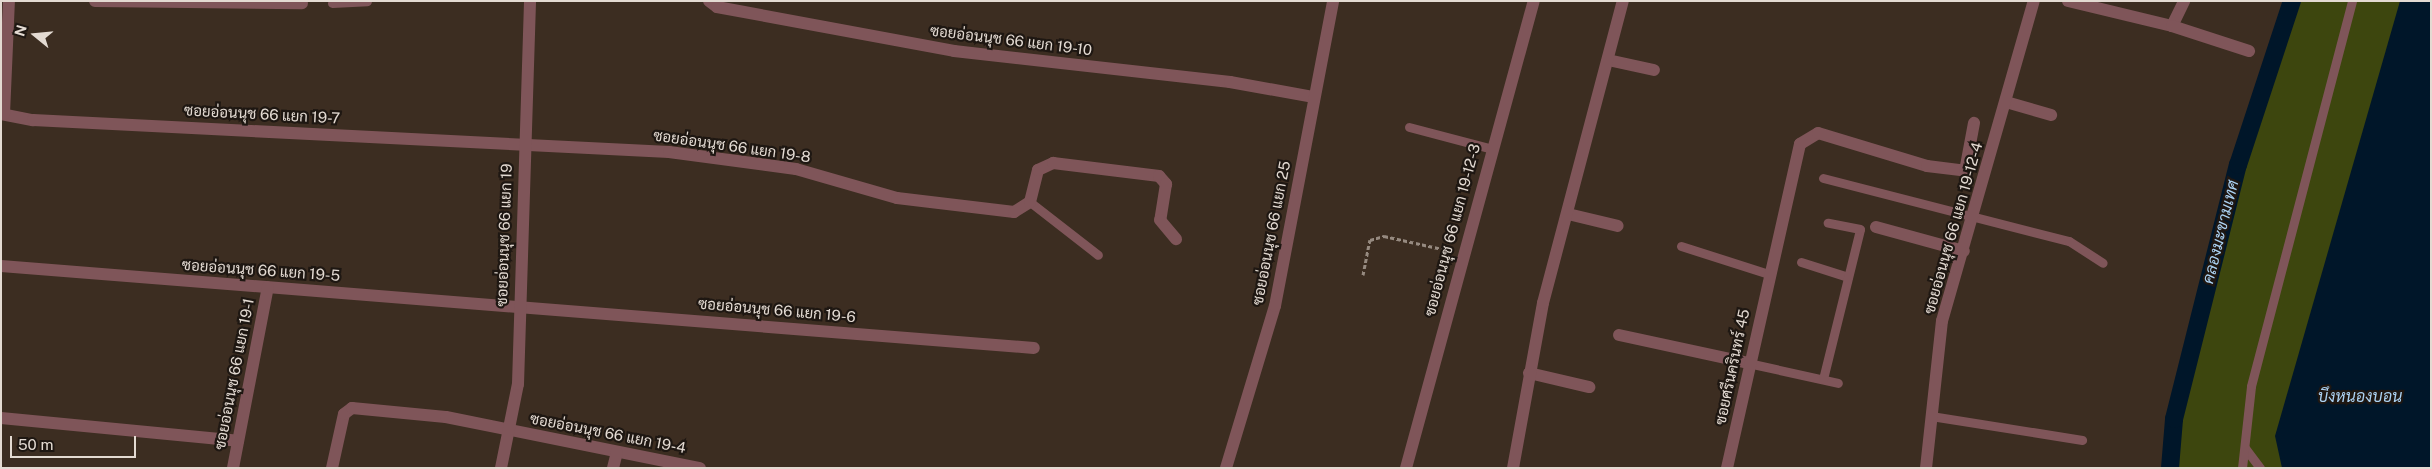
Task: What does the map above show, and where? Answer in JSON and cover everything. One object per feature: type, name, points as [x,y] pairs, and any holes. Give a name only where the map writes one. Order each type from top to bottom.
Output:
[{"type":"street","points":[[3,114],[9,1]]},
{"type":"street","points":[[95,1],[302,3]]},
{"type":"street","name":"ซอยอ่อนนุช 66 แยก 19","points":[[501,468],[518,384],[522,142],[530,1]]},
{"type":"street","name":"ซอยอ่อนนุช 66 แยก 19-10","points":[[709,1],[717,7],[954,52],[1230,82],[1313,98]]},
{"type":"street","name":"ซอยอ่อนนุช 66 แยก 25","points":[[1226,468],[1275,306],[1313,98],[1334,1]]},
{"type":"street","name":"ซอยอ่อนนุช 66 แยก 19-12-3","points":[[1406,468],[1462,253],[1534,1]]},
{"type":"street","points":[[1512,468],[1528,373],[1623,1]]},
{"type":"street","name":"ซอยอ่อนนุช 66 แยก 19-12-4","points":[[1926,468],[1942,321],[1964,251],[2034,1]]},
{"type":"street","points":[[2068,1],[2172,26],[2250,51]]},
{"type":"street","points":[[2172,26],[2184,1]]},
{"type":"street","points":[[1608,60],[1654,70]]},
{"type":"street","points":[[2006,102],[2051,115]]},
{"type":"street","name":"ซอยอ่อนนุช 66 แยก 19-7","points":[[3,114],[33,120],[522,142]]},
{"type":"street","name":"ซอยศรีนครินทร์ 45","points":[[1727,468],[1748,363],[1800,144],[1818,133],[1927,166],[1965,172],[1974,124]]},
{"type":"street","name":"ซอยอ่อนนุช 66 แยก 19-8","points":[[522,142],[669,152],[796,169],[897,198],[1004,211],[1020,212],[1030,202]]},
{"type":"street","points":[[1030,202],[1038,170],[1053,163],[1159,176],[1166,184],[1160,220],[1176,238]]},
{"type":"street","points":[[1568,214],[1618,226]]},
{"type":"street","points":[[1876,227],[1964,251]]},
{"type":"street","name":"ซอยอ่อนนุช 66 แยก 19-5","points":[[1,266],[518,306]]},
{"type":"street","name":"ซอยอ่อนนุช 66 แยก 19-1","points":[[233,468],[268,287]]},
{"type":"street","name":"ซอยอ่อนนุช 66 แยก 19-6","points":[[518,306],[1034,348]]},
{"type":"street","points":[[1619,335],[1748,363]]},
{"type":"street","points":[[1528,373],[1588,386]]},
{"type":"street","name":"ซอยอ่อนนุช 66 แยก 19-4","points":[[332,468],[344,414],[352,408],[446,417],[700,468]]},
{"type":"street","points":[[1,418],[238,441]]},
{"type":"street","points":[[613,468],[618,452]]},
{"type":"lane","points":[[332,3],[367,1]]},
{"type":"lane","points":[[523,1],[530,1]]},
{"type":"lane","points":[[2242,468],[2246,448],[2251,386],[2281,258],[2352,1]]},
{"type":"lane","points":[[1409,127],[1492,148]]},
{"type":"lane","points":[[1824,178],[1974,215],[2069,241],[2103,263]]},
{"type":"lane","points":[[1030,202],[1098,255]]},
{"type":"lane","points":[[1823,379],[1860,229],[1828,223]]},
{"type":"lane","points":[[1681,246],[1769,274]]},
{"type":"lane","points":[[1801,262],[1848,277]]},
{"type":"lane","points":[[1748,363],[1838,383]]},
{"type":"lane","points":[[1931,416],[2082,440]]},
{"type":"lane","points":[[2246,448],[2260,468]]},
{"type":"path","points":[[1362,275],[1370,240],[1384,236],[1462,253]]},
{"type":"green space","points":[[2292,1],[2431,1],[2431,468],[2170,468],[2174,419],[2238,165]]},
{"type":"water","name":"บึงหนองบอน","points":[[2400,1],[2431,1],[2431,468],[2282,468],[2275,436]]},
{"type":"waterway","name":"คลองมะขามเทศ","points":[[2170,468],[2174,419],[2238,165],[2292,1]]}]
